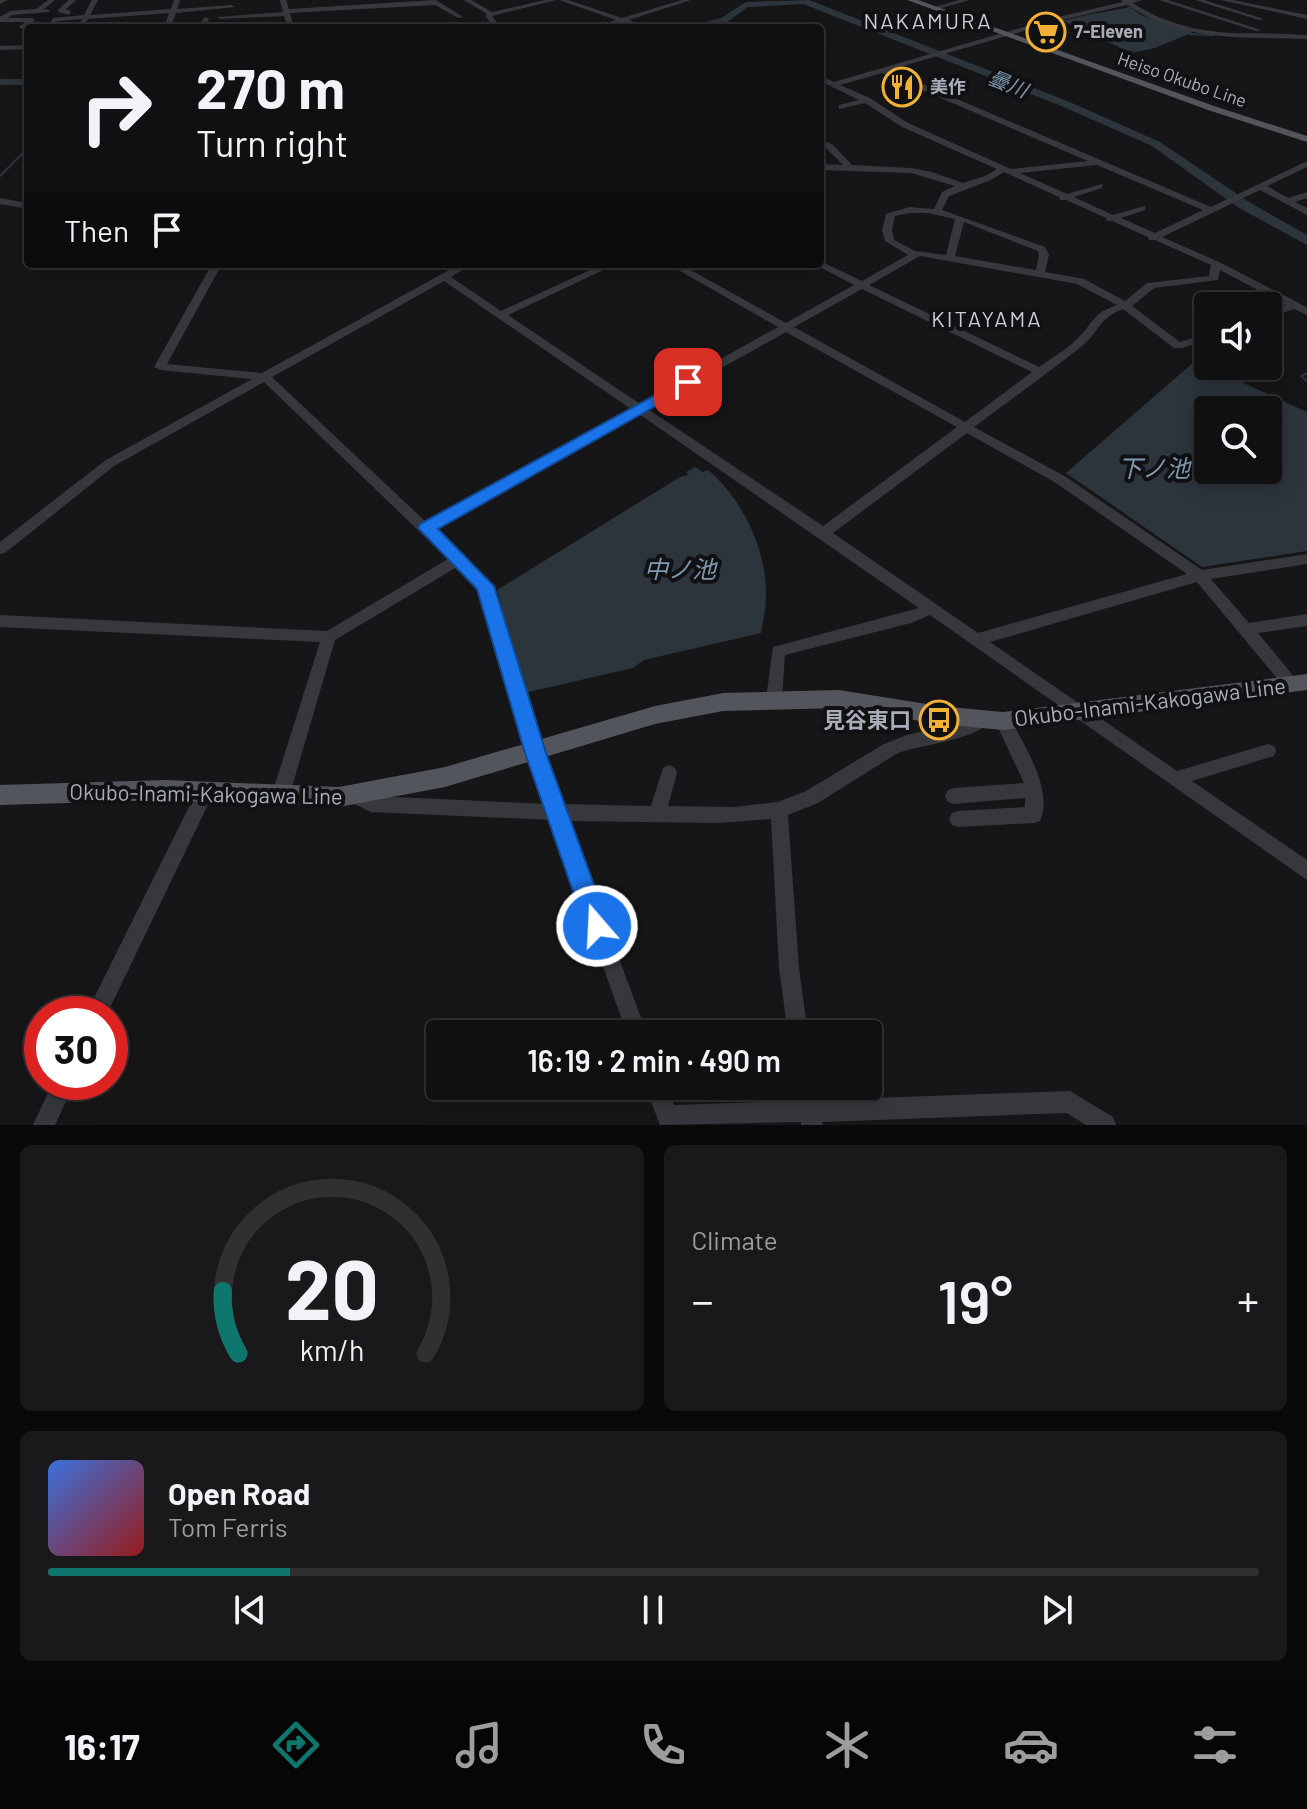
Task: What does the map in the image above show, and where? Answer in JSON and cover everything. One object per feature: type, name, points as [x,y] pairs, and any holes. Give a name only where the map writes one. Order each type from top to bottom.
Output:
[{"type":"main road","name":"Heiso Okubo Line","points":[[911,0],[1307,139]]},
{"type":"main road","name":"Okubo-Inami-Kakogawa Line","points":[[0,795],[125,790],[280,797],[356,796],[432,781],[688,707],[774,699],[839,699],[993,721],[1078,713],[1300,683]]},
{"type":"street","points":[[1,24],[10,13],[31,0]]},
{"type":"street","points":[[38,11],[52,0]]},
{"type":"street","points":[[10,13],[63,12],[73,0]]},
{"type":"street","points":[[82,24],[95,0]]},
{"type":"street","points":[[58,24],[85,17],[212,0]]},
{"type":"street","points":[[288,19],[283,0],[291,0]]},
{"type":"street","points":[[324,9],[330,0]]},
{"type":"street","points":[[467,0],[491,14],[553,0]]},
{"type":"street","points":[[562,0],[635,24]]},
{"type":"street","points":[[609,24],[688,0]]},
{"type":"street","points":[[934,8],[967,0]]},
{"type":"street","points":[[824,88],[1124,0],[1139,0]]},
{"type":"street","points":[[1124,0],[1144,15],[1201,33],[1216,36],[1264,32]]},
{"type":"street","points":[[1162,0],[1264,32],[1307,37]]},
{"type":"street","points":[[1198,0],[1297,29]]},
{"type":"street","points":[[1224,0],[1307,17]]},
{"type":"street","points":[[1266,0],[1307,10]]},
{"type":"street","points":[[2,2],[23,5]]},
{"type":"street","points":[[168,24],[239,16],[235,24],[288,19],[324,9],[360,4],[433,2],[460,17]]},
{"type":"street","points":[[90,8],[234,3],[230,16]]},
{"type":"street","points":[[168,24],[176,5]]},
{"type":"street","points":[[1262,19],[1294,8]]},
{"type":"street","points":[[491,14],[488,16],[495,24]]},
{"type":"street","points":[[583,15],[596,24]]},
{"type":"street","points":[[1206,26],[1192,20],[1212,17]]},
{"type":"street","points":[[204,24],[206,18]]},
{"type":"street","points":[[1262,19],[1264,32]]},
{"type":"street","points":[[1262,19],[1273,24]]},
{"type":"street","points":[[1,24],[32,20],[50,24]]},
{"type":"street","points":[[26,24],[32,20]]},
{"type":"street","points":[[11,48],[24,37]]},
{"type":"street","points":[[2,43],[11,48],[24,47]]},
{"type":"street","points":[[882,70],[1097,162],[1214,208]]},
{"type":"street","points":[[824,80],[867,100],[905,125],[1216,264],[1307,312]]},
{"type":"street","points":[[842,107],[867,100]]},
{"type":"street","points":[[824,144],[849,166]]},
{"type":"street","points":[[938,210],[945,194],[1006,171],[1097,162]]},
{"type":"street","points":[[1157,240],[1214,208],[1307,164]]},
{"type":"street","points":[[824,167],[849,166],[940,175],[962,186]]},
{"type":"street","points":[[1063,198],[1099,186]]},
{"type":"street","points":[[1255,188],[1307,212]]},
{"type":"street","points":[[1288,201],[1306,196]]},
{"type":"street","points":[[0,201],[24,205]]},
{"type":"street","points":[[1110,219],[1142,208]]},
{"type":"street","points":[[1040,273],[1044,255],[1042,249],[938,210],[891,214],[887,230],[890,241],[915,255],[950,258],[1080,281],[1123,304],[1178,346],[1194,341]]},
{"type":"street","points":[[950,258],[959,220]]},
{"type":"street","points":[[426,528],[915,255]]},
{"type":"street","points":[[823,533],[1082,341],[1096,321],[1128,304],[1151,285],[1214,278],[1216,264]]},
{"type":"street","points":[[824,266],[1040,372]]},
{"type":"street","points":[[215,268],[160,367],[265,377],[485,586],[535,753],[632,1020]]},
{"type":"street","points":[[0,549],[110,463],[460,268]]},
{"type":"street","points":[[502,314],[602,268]]},
{"type":"street","points":[[680,268],[1061,480],[1200,576],[1300,683]]},
{"type":"street","points":[[444,277],[823,533],[1307,871]]},
{"type":"street","points":[[1282,310],[1295,305]]},
{"type":"street","points":[[976,640],[1200,576],[1307,559]]},
{"type":"street","points":[[0,621],[329,637],[458,560]]},
{"type":"street","points":[[774,699],[778,651],[911,617],[931,609]]},
{"type":"street","points":[[1247,629],[1307,620]]},
{"type":"street","points":[[280,797],[329,637]]},
{"type":"street","points":[[356,796],[371,804],[558,813],[779,810],[820,792],[877,756],[908,742],[993,721],[1033,782],[1034,815],[958,819]]},
{"type":"street","points":[[1174,779],[1268,751]]},
{"type":"street","points":[[657,814],[669,773]]},
{"type":"street","points":[[954,796],[1033,790]]},
{"type":"street","points":[[105,996],[205,792]]},
{"type":"street","points":[[779,810],[789,968],[796,1020]]},
{"type":"street","points":[[44,1125],[56,1100]]},
{"type":"street","points":[[661,1100],[669,1120],[810,1118],[1070,1102],[1105,1125]]},
{"type":"water","points":[[1130,7],[1141,15],[1193,32],[1155,48],[1131,53],[1063,21],[1088,15]]},
{"type":"water","name":"下ノ池","points":[[1194,362],[1194,380],[1237,380],[1272,396],[1194,396],[1194,484],[1282,484],[1282,401],[1307,412],[1307,551],[1202,567],[1066,473]]},
{"type":"water","name":"中ノ池","points":[[695,467],[703,472],[708,470],[732,495],[757,543],[766,596],[761,633],[644,660],[633,668],[524,693],[497,590],[680,477],[689,475],[686,472]]},
{"type":"waterway","name":"曇川","points":[[707,24],[724,20],[746,5],[804,1],[1068,105],[1156,144],[1244,205],[1307,241]]},
{"type":"waterway","points":[[1189,34],[1213,35]]},
{"type":"waterway","points":[[1241,34],[1293,35]]},
{"type":"waterway","name":"曇川","points":[[0,82],[24,82]]},
{"type":"waterway","points":[[0,176],[24,152]]},
{"type":"waterway","points":[[1307,373],[1301,376],[1307,381]]},
{"type":"place","name":"7-Eleven","points":[[1046,32]]},
{"type":"place","name":"美作","points":[[902,87]]},
{"type":"place","name":"見谷東口","points":[[939,720]]},
{"type":"district","name":"NAKAMURA","points":[[928,21]]},
{"type":"district","name":"KITAYAMA","points":[[987,319]]},
{"type":"route","points":[[597,926],[535,753],[485,586],[426,528],[688,382]]}]
